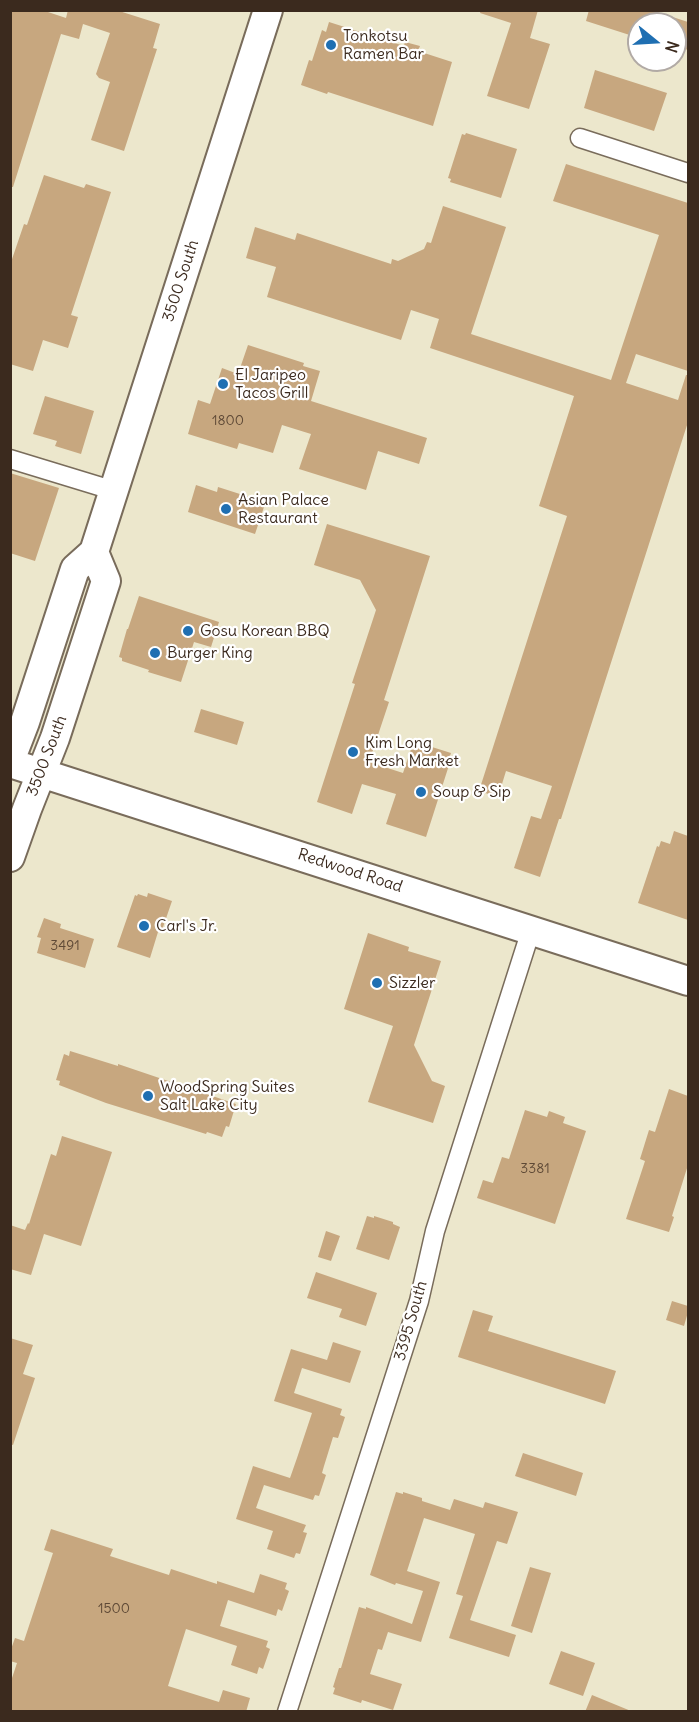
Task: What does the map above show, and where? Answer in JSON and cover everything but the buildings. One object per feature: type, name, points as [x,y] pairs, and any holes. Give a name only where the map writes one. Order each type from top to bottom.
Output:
[{"type":"main road","name":"3500 South","points":[[10,762],[75,568],[94,552],[115,491],[268,10]]},
{"type":"main road","name":"3500 South","points":[[10,857],[66,707],[106,581],[94,552]]},
{"type":"main road","name":"Redwood Road","points":[[10,762],[688,981]]},
{"type":"street","points":[[580,138],[688,173]]},
{"type":"street","points":[[10,459],[115,491]]},
{"type":"street","name":"3395 South","points":[[287,1712],[419,1301],[435,1231],[531,930]]},
{"type":"place","name":"Tonkotsu Ramen Bar","points":[[331,45]]},
{"type":"place","name":"El Jaripeo Tacos Grill","points":[[223,384]]},
{"type":"place","name":"Asian Palace Restaurant","points":[[226,509]]},
{"type":"place","name":"Gosu Korean BBQ","points":[[188,631]]},
{"type":"place","name":"Burger King","points":[[155,653]]},
{"type":"place","name":"Kim Long Fresh Market","points":[[353,752]]},
{"type":"place","name":"Soup & Sip","points":[[421,792]]},
{"type":"place","name":"Carl's Jr.","points":[[144,926]]},
{"type":"place","name":"Sizzler","points":[[377,983]]},
{"type":"place","name":"WoodSpring Suites Salt Lake City","points":[[148,1096]]}]
